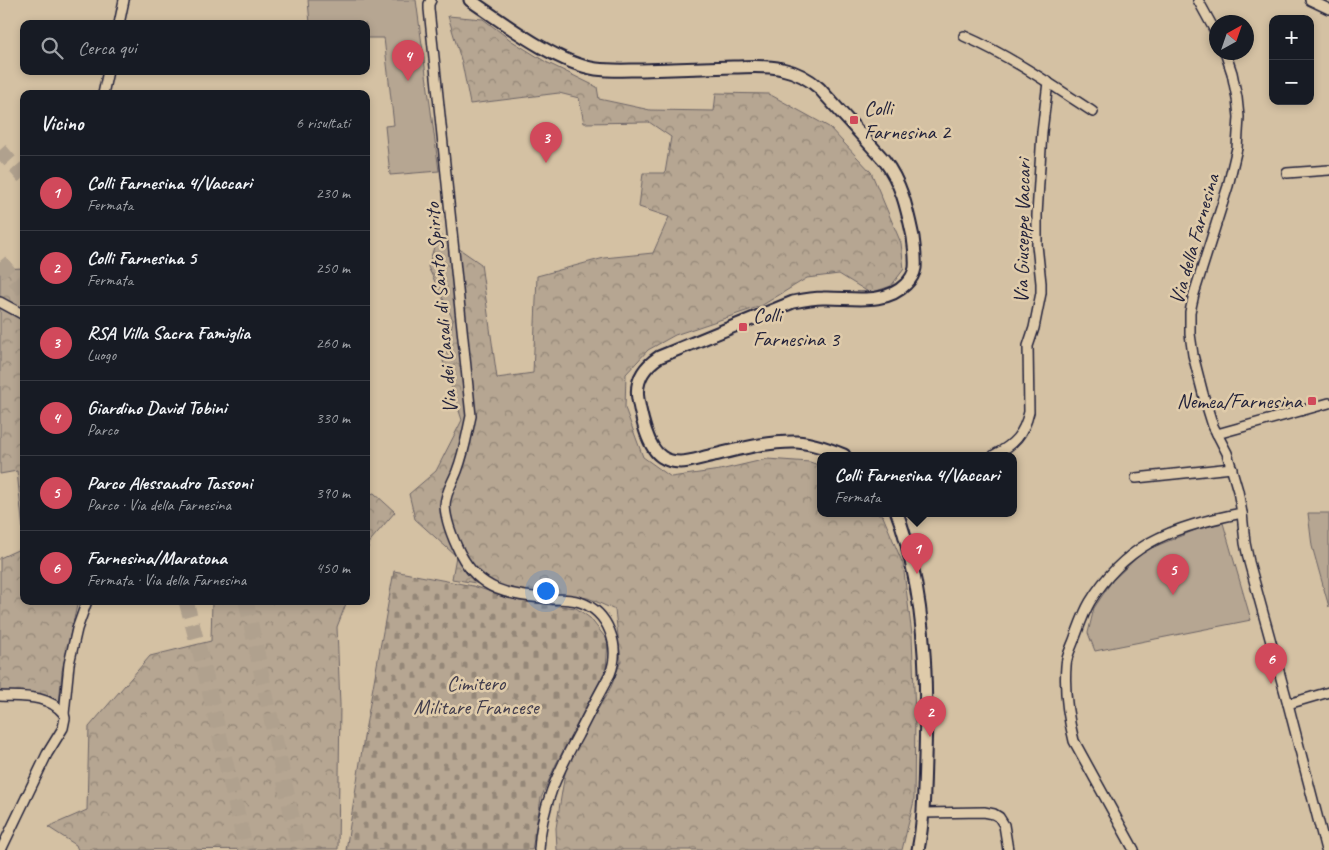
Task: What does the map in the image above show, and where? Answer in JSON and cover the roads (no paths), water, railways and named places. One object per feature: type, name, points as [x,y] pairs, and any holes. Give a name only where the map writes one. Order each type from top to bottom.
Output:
[{"type":"street","points":[[120,20],[124,0]]},
{"type":"street","name":"Via dei Casali di Santo Spirito","points":[[431,0],[429,4],[430,18],[471,416],[458,470],[447,492],[445,501],[449,525],[465,562],[484,583],[496,589],[514,594],[581,603],[600,616],[614,644],[613,665],[610,674],[554,782],[545,811],[539,850]]},
{"type":"street","points":[[470,0],[530,40],[557,55],[588,67],[614,70],[770,67],[796,73],[810,80],[819,88],[884,160],[892,171],[902,192],[915,249],[915,270],[902,288],[889,296],[879,298],[822,298],[793,302],[659,357],[644,370],[640,376],[637,389],[637,397],[650,441],[657,453],[669,460],[684,462],[768,444],[796,442],[819,446],[836,452]]},
{"type":"street","points":[[1198,0],[1209,20]]},
{"type":"street","points":[[1310,0],[1329,9]]},
{"type":"street","points":[[964,36],[993,50],[1048,82],[1093,112]]},
{"type":"street","name":"Via della Farnesina","points":[[1228,60],[1232,73],[1239,117],[1237,148],[1228,186],[1194,294],[1190,312],[1190,328],[1191,343],[1203,394],[1213,426],[1227,453],[1232,468],[1242,513]]},
{"type":"street","points":[[104,90],[107,75]]},
{"type":"street","name":"Via Giuseppe Vaccari","points":[[1000,452],[1017,440],[1023,430],[1028,412],[1028,346],[1036,320],[1041,293],[1037,245],[1037,215],[1042,132],[1048,82]]},
{"type":"street","points":[[1287,173],[1329,170]]},
{"type":"street","points":[[0,302],[20,313]]},
{"type":"street","points":[[1217,434],[1329,403]]},
{"type":"street","points":[[1136,478],[1232,468]]},
{"type":"street","points":[[1134,850],[1074,741],[1067,707],[1066,664],[1081,620],[1090,602],[1112,573],[1130,556],[1150,543],[1178,530],[1198,523],[1242,513],[1246,551],[1326,850]]},
{"type":"street","points":[[899,517],[913,571],[923,632],[926,739],[923,813],[918,850]]},
{"type":"street","points":[[1,850],[47,754],[63,728],[69,664],[77,629],[86,605]]},
{"type":"street","points":[[1288,704],[1329,692]]},
{"type":"street","points":[[0,696],[44,700],[53,704],[64,714]]},
{"type":"street","points":[[923,813],[984,812],[994,814],[999,817],[1004,825],[1008,850]]},
{"type":"tunnel","points":[[0,150],[20,172]]},
{"type":"tunnel","points":[[0,261],[20,286]]},
{"type":"tunnel","points":[[187,605],[203,664],[246,850]]},
{"type":"tunnel","points":[[247,605],[299,850]]},
{"type":"place","name":"Giardino David Tobini","points":[[408,81]]},
{"type":"place","name":"Colli Farnesina 2","points":[[854,120]]},
{"type":"place","name":"RSA Villa Sacra Famiglia","points":[[546,163]]},
{"type":"place","name":"Colli Farnesina 3","points":[[743,327]]},
{"type":"place","name":"Nemea/Farnesina","points":[[1312,401]]},
{"type":"place","name":"Colli Farnesina 4/Vaccari","points":[[917,574]]},
{"type":"place","name":"Parco Alessandro Tassoni","points":[[1173,595]]},
{"type":"place","name":"Farnesina/Maratona","points":[[1271,684]]},
{"type":"place","name":"Colli Farnesina 5","points":[[930,737]]},
{"type":"park label","name":"Cimitero Militare Francese","points":[[476,695]]}]
